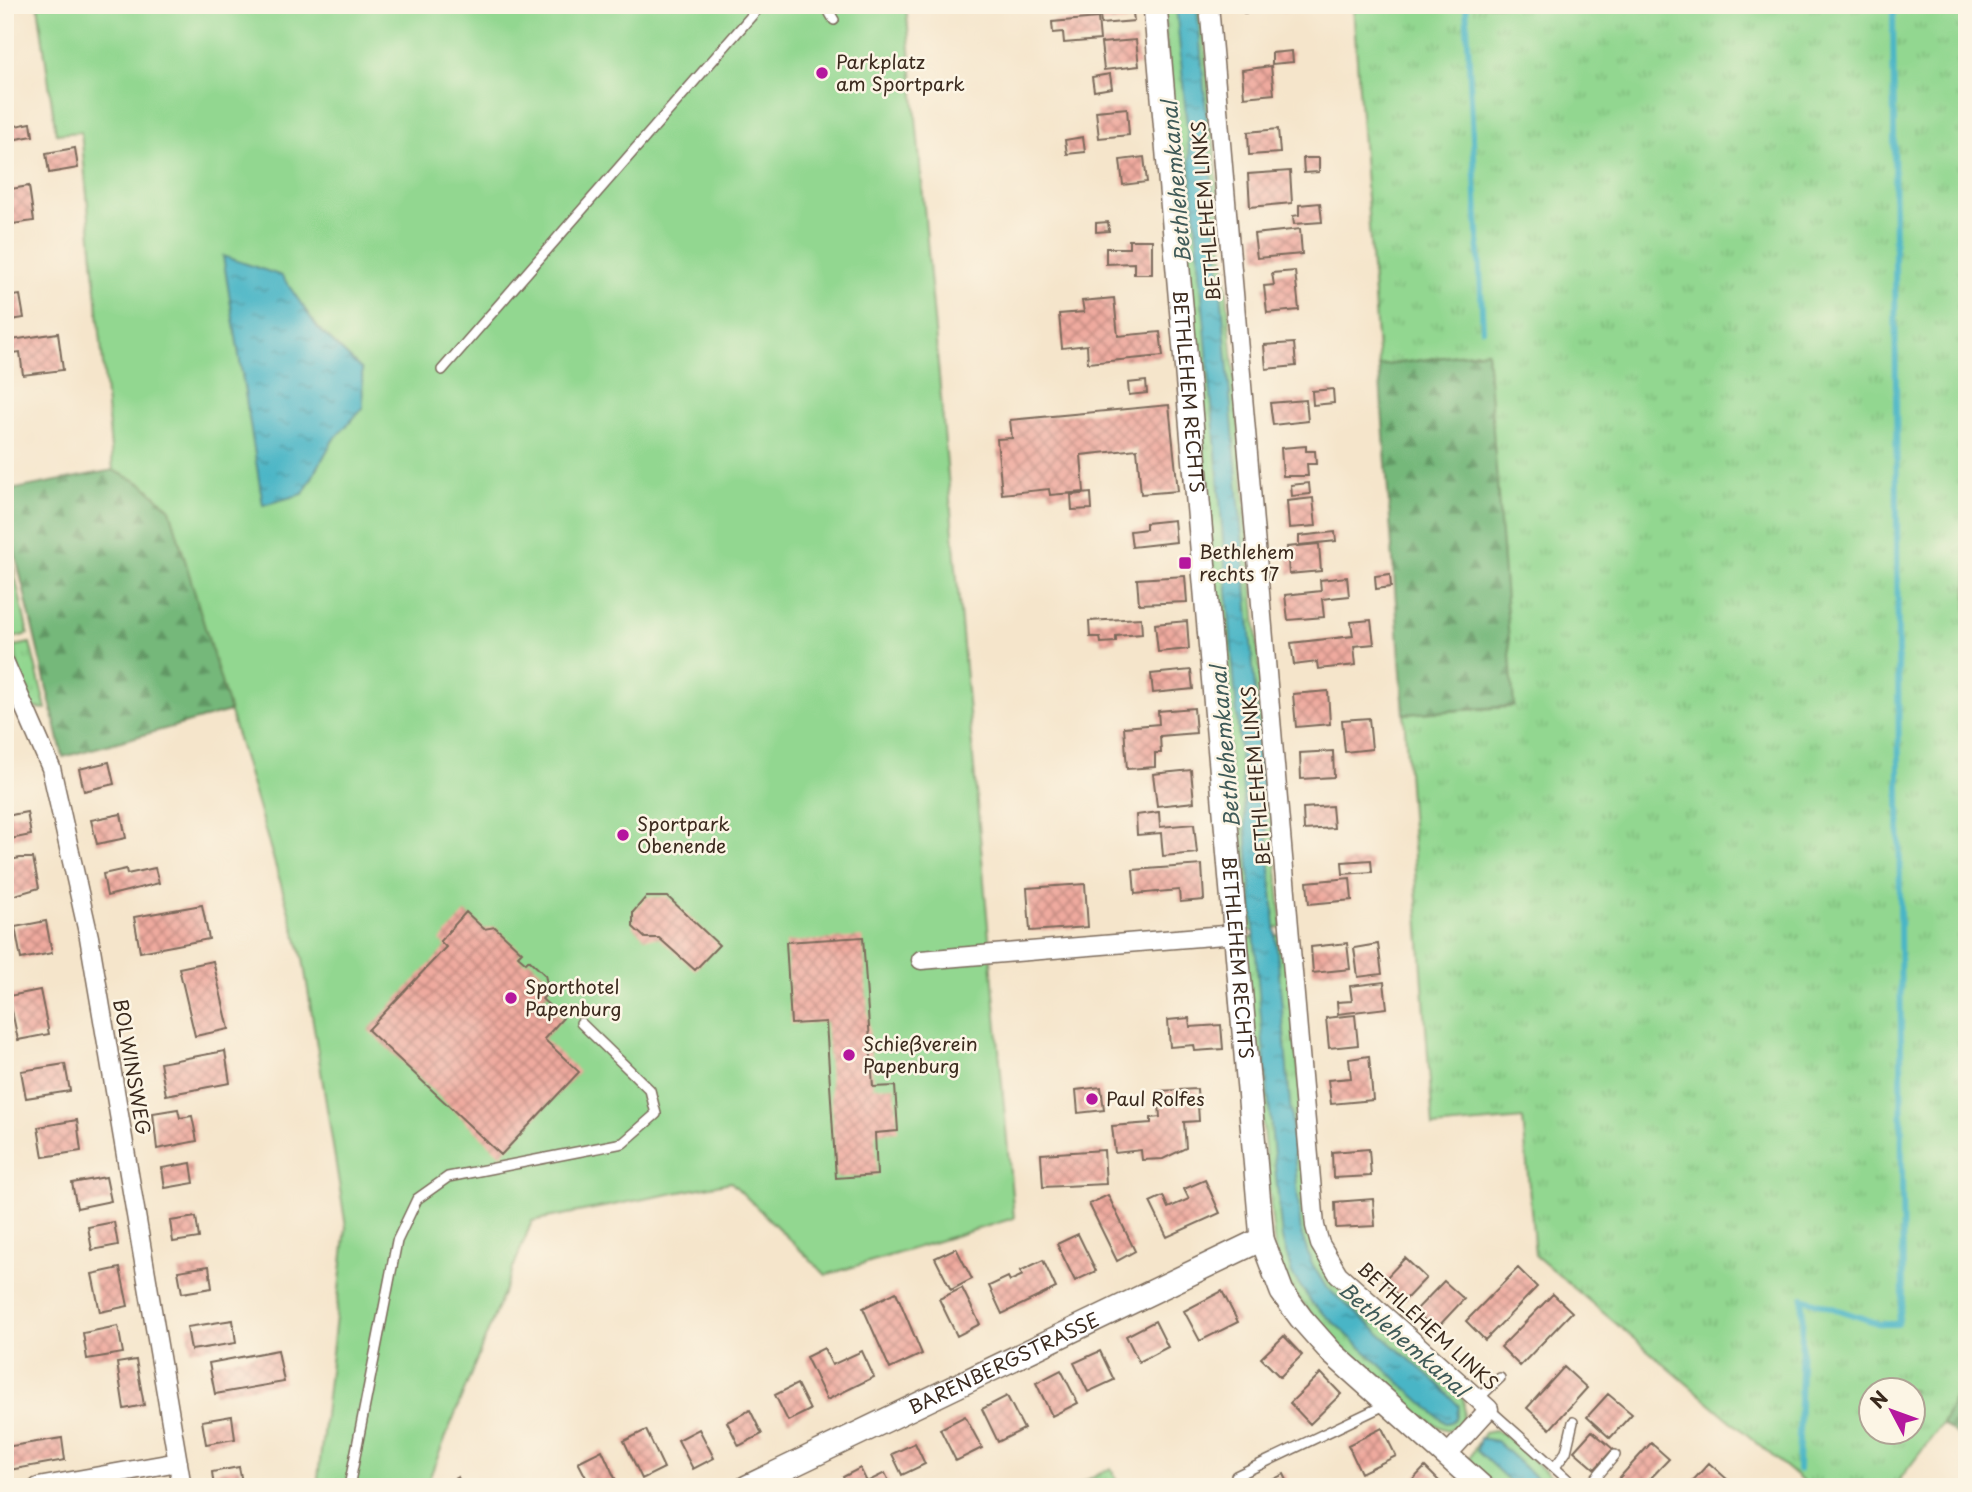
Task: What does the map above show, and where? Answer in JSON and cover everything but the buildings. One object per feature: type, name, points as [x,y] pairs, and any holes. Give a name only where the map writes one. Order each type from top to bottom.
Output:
[{"type":"street","name":"BETHLEHEM RECHTS","points":[[1155,5],[1262,1239],[1282,1292],[1332,1353],[1482,1487]]},
{"type":"street","name":"BETHLEHEM LINKS","points":[[1209,5],[1315,1226],[1320,1244],[1338,1274],[1483,1404],[1447,1455]]},
{"type":"street","name":"BOLWINSWEG","points":[[5,663],[51,768],[89,937],[182,1487]]},
{"type":"street","points":[[921,960],[1236,934]]},
{"type":"street","name":"BARENBERGSTRASSE","points":[[747,1487],[1262,1239]]},
{"type":"street","points":[[38,1487],[178,1462]]},
{"type":"lane","points":[[442,370],[761,5]]},
{"type":"lane","points":[[825,5],[834,20]]},
{"type":"lane","points":[[349,1487],[397,1241],[416,1199],[448,1177],[623,1143],[656,1114],[656,1104],[650,1090],[581,1023]]},
{"type":"lane","points":[[1500,1378],[1483,1404],[1576,1487]]},
{"type":"lane","points":[[1236,1476],[1389,1403]]},
{"type":"lane","points":[[1555,1467],[1566,1452],[1573,1422]]},
{"type":"lane","points":[[1588,1487],[1615,1455]]},
{"type":"green space","name":"Sportpark Obenende","points":[[38,5],[906,5],[1014,1218],[826,1275],[731,1182],[532,1221],[427,1484],[421,1487],[317,1487],[346,1227],[303,959],[170,509],[143,484],[113,470],[81,132],[56,134]]},
{"type":"green space","points":[[1163,5],[1202,5],[1282,927],[1274,928],[1275,935],[1283,935],[1320,1258],[1463,1398],[1463,1418],[1458,1425],[1448,1430],[1431,1423],[1389,1391],[1322,1326],[1293,1291],[1275,1251],[1245,947],[1250,937],[1255,937],[1254,931],[1250,931],[1244,924]]},
{"type":"green space","points":[[1353,5],[1967,5],[1967,1373],[1942,1424],[1926,1445],[1926,1376],[1856,1376],[1856,1446],[1925,1446],[1894,1487],[1809,1487],[1535,1255],[1523,1119],[1433,1127],[1404,714],[1510,707],[1487,351],[1379,366]]},
{"type":"green space","points":[[1487,351],[1514,706],[1404,714],[1379,366]]},
{"type":"green space","points":[[113,470],[143,484],[170,509],[230,711],[63,757],[5,510],[5,491]]},
{"type":"green space","points":[[5,531],[28,634],[12,638],[5,623]]},
{"type":"green space","points":[[30,643],[46,709],[33,708],[18,672],[15,646]]},
{"type":"green space","points":[[1967,1373],[1967,1443],[1942,1424]]},
{"type":"green space","points":[[1484,1433],[1502,1433],[1563,1487],[1497,1487],[1469,1458]]},
{"type":"green space","points":[[1111,1468],[1120,1487],[1073,1487]]},
{"type":"water","points":[[1176,5],[1197,5],[1301,1233],[1311,1262],[1326,1287],[1437,1383],[1459,1406],[1456,1418],[1446,1423],[1312,1303],[1292,1274],[1282,1238],[1263,1043],[1216,451]]},
{"type":"water","points":[[223,256],[282,276],[318,328],[362,370],[363,408],[333,440],[303,494],[263,505]]},
{"type":"water","points":[[1480,1438],[1496,1441],[1546,1487],[1516,1487],[1477,1451]]},
{"type":"waterway","points":[[1466,5],[1483,329]]},
{"type":"waterway","points":[[1798,1470],[1803,1298],[1880,1324],[1898,1324],[1903,1297],[1893,5]]},
{"type":"place","name":"Parkplatz am Sportpark","points":[[822,73]]},
{"type":"place","name":"Bethlehem rechts 17","points":[[1185,563]]},
{"type":"place","name":"Sportpark Obenende","points":[[623,835]]},
{"type":"place","name":"Sporthotel Papenburg","points":[[511,998]]},
{"type":"place","name":"Schießverein Papenburg","points":[[849,1055]]},
{"type":"place","name":"Paul Rolfes","points":[[1092,1099]]},
{"type":"water label","name":"Bethlehemkanal","points":[[1177,182]]},
{"type":"water label","name":"Bethlehemkanal","points":[[1226,747]]},
{"type":"water label","name":"Bethlehemkanal","points":[[1403,1340]]}]
